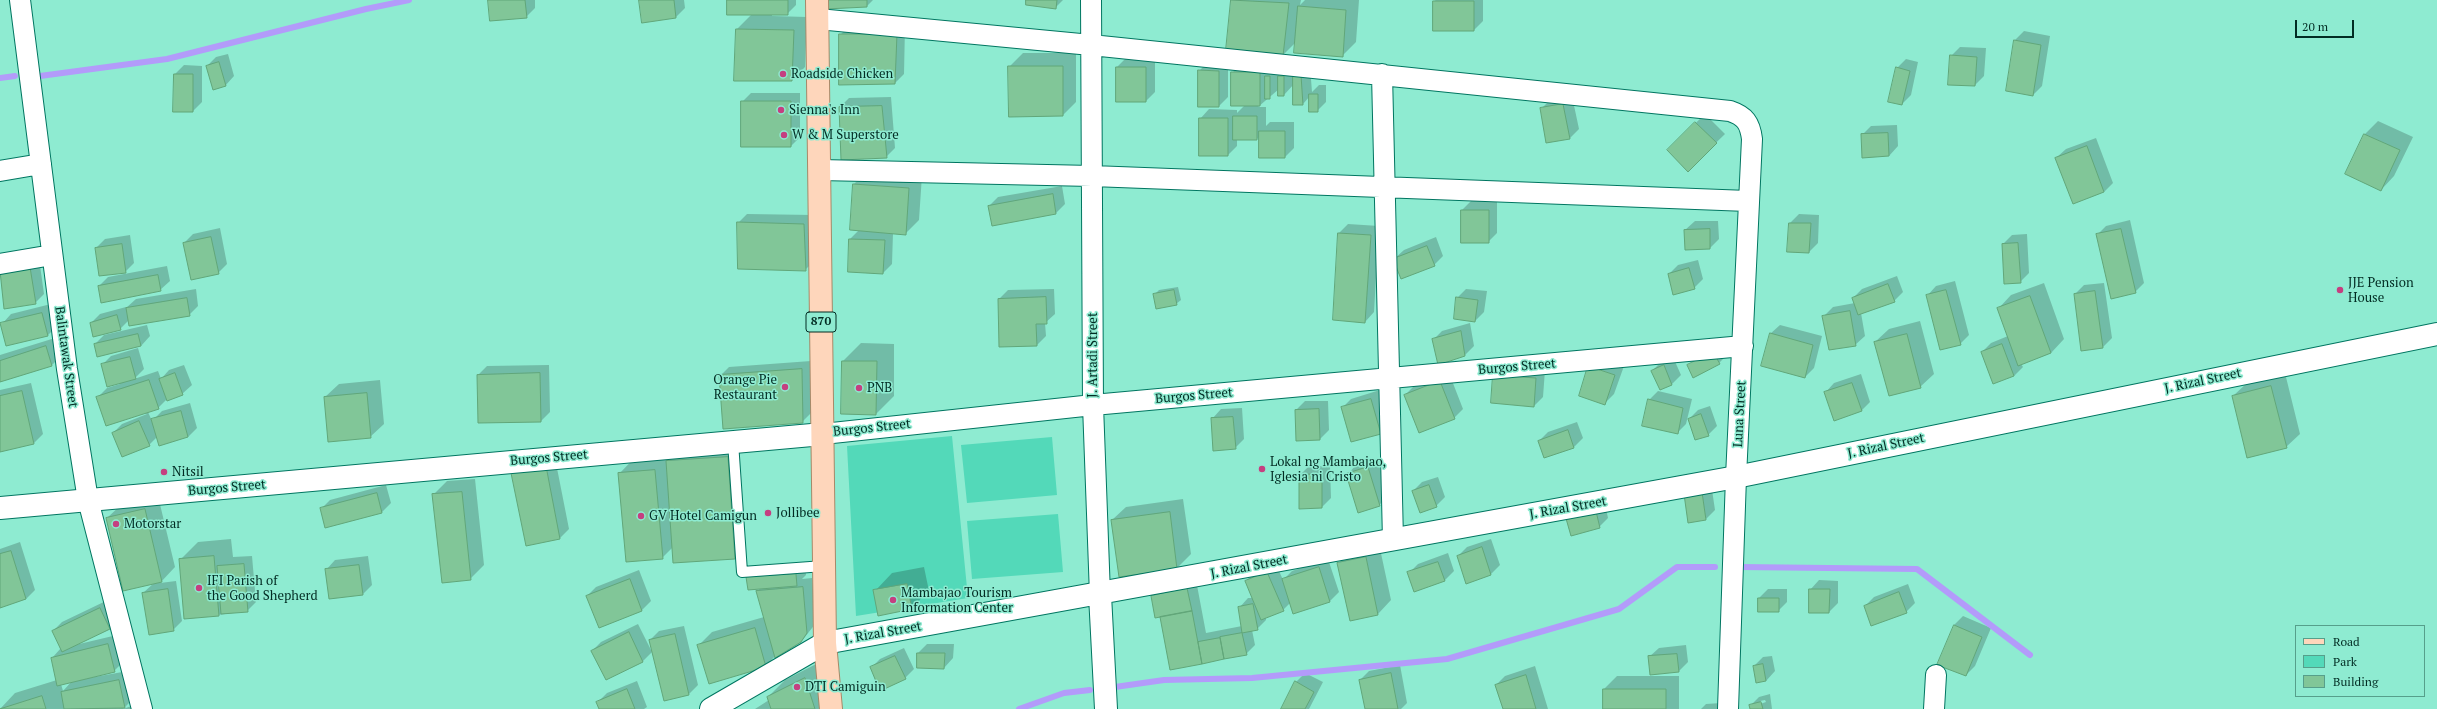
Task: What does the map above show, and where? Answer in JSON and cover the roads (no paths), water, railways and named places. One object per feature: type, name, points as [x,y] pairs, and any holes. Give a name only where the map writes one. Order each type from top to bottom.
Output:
[{"type":"main road","name":"870","points":[[818,9],[825,643],[831,709]]},
{"type":"main road","name":"J. Rizal Street","points":[[711,709],[825,643],[1100,595],[1736,477],[2437,334]]},
{"type":"main road","name":"Burgos Street","points":[[0,508],[823,434]]},
{"type":"main road","name":"J. Artadi Street","points":[[1100,595],[1106,709]]},
{"type":"street","name":"Balintawak Street","points":[[20,0],[52,255],[88,500],[142,709]]},
{"type":"street","name":"J. Artadi Street","points":[[1091,0],[1093,405],[1100,595]]},
{"type":"street","points":[[818,9],[1091,45],[1382,74],[1393,540]]},
{"type":"street","name":"Luna Street","points":[[1382,74],[1730,110],[1747,120],[1752,139],[1736,477],[1728,709]]},
{"type":"street","points":[[0,171],[41,164]]},
{"type":"street","points":[[820,170],[1092,176],[1748,201]]},
{"type":"street","points":[[0,264],[52,255]]},
{"type":"street","name":"Burgos Street","points":[[823,434],[1093,405],[1743,346]]},
{"type":"street","points":[[1934,709],[1936,675]]},
{"type":"lane","points":[[733,442],[742,572],[824,566]]},
{"type":"waterway","points":[[40,76],[167,59],[366,9],[409,0]]},
{"type":"waterway","points":[[0,78],[15,76]]},
{"type":"waterway","points":[[1115,687],[1164,680],[1252,678],[1447,659],[1619,609],[1677,567],[1715,567]]},
{"type":"waterway","points":[[1740,567],[1917,569],[2030,655]]},
{"type":"waterway","points":[[1019,709],[1064,693],[1090,690]]},
{"type":"place","name":"Roadside Chicken","points":[[783,74]]},
{"type":"place","name":"Sienna's Inn","points":[[781,110]]},
{"type":"place","name":"W & M Superstore","points":[[784,135]]},
{"type":"place","name":"JJE Pension House","points":[[2340,290]]},
{"type":"place","name":"Orange Pie Restaurant","points":[[785,387]]},
{"type":"place","name":"PNB","points":[[859,388]]},
{"type":"place","name":"Lokal ng Mambajao, Iglesia ni Cristo","points":[[1262,469]]},
{"type":"place","name":"Nitsil","points":[[164,472]]},
{"type":"place","name":"Jollibee","points":[[768,513]]},
{"type":"place","name":"GV Hotel Camigun","points":[[641,516]]},
{"type":"place","name":"Motorstar","points":[[116,524]]},
{"type":"place","name":"IFI Parish of the Good Shepherd","points":[[199,588]]},
{"type":"place","name":"Mambajao Tourism Information Center","points":[[893,600]]},
{"type":"place","name":"DTI Camiguin","points":[[797,687]]}]
